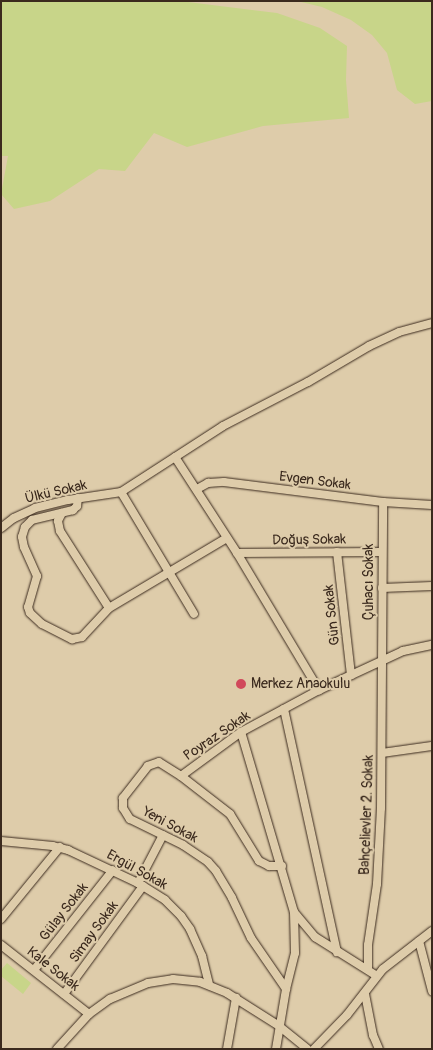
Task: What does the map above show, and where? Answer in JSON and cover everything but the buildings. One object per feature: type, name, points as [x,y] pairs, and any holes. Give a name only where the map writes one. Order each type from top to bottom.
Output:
[{"type":"street","points":[[194,614],[121,492],[223,426],[308,382],[374,344],[399,332],[432,323]]},
{"type":"street","points":[[175,457],[237,553],[319,690]]},
{"type":"street","name":"Evgen Sokak","points":[[197,489],[208,483],[224,482],[383,502],[432,505]]},
{"type":"street","name":"Ülkü Sokak","points":[[1,528],[14,518],[35,508],[78,498],[121,492]]},
{"type":"street","points":[[78,498],[76,508],[32,520],[23,532],[24,547],[37,576],[28,608],[30,613],[42,624],[77,640],[109,608],[227,538]]},
{"type":"street","name":"Çuhacı Sokak","points":[[381,662],[383,502]]},
{"type":"street","points":[[62,513],[58,521],[60,531],[109,608]]},
{"type":"street","name":"Gün Sokak","points":[[337,552],[351,675]]},
{"type":"street","name":"Doğuş Sokak","points":[[237,553],[382,552]]},
{"type":"street","points":[[382,588],[432,586]]},
{"type":"street","name":"Poyraz Sokak","points":[[181,776],[241,732],[319,690],[403,651],[432,645]]},
{"type":"street","name":"Bahçelievler 2. Sokak","points":[[368,969],[368,945],[378,874],[382,753],[381,662]]},
{"type":"street","points":[[284,709],[337,952]]},
{"type":"street","points":[[241,732],[294,912],[295,953],[286,989],[276,1049]]},
{"type":"street","points":[[382,753],[432,746]]},
{"type":"street","name":"Yeni Sokak","points":[[181,776],[159,762],[153,763],[144,770],[123,798],[123,808],[128,816],[196,852],[216,871],[261,955],[286,989]]},
{"type":"street","points":[[181,776],[230,814],[259,861],[269,866],[282,866]]},
{"type":"street","name":"Simay Sokak","points":[[64,994],[140,884],[162,835]]},
{"type":"street","name":"Ergül Sokak","points":[[1,841],[60,847],[140,884],[171,905],[185,921],[202,956],[209,985]]},
{"type":"street","points":[[1,919],[60,847]]},
{"type":"street","name":"Gülay Sokak","points":[[34,970],[113,870]]},
{"type":"street","points":[[294,912],[315,937],[378,976]]},
{"type":"street","points":[[314,1049],[365,994],[378,976],[432,931]]},
{"type":"street","points":[[419,941],[432,991]]},
{"type":"street","name":"Kale Sokak","points":[[1,946],[89,1014]]},
{"type":"street","points":[[57,1049],[89,1014],[120,993],[148,982],[173,979],[190,980],[209,985],[236,998],[279,1026],[307,1049]]},
{"type":"street","points":[[365,994],[373,1035],[379,1049]]},
{"type":"street","points":[[227,1049],[236,998]]},
{"type":"green space","points":[[1,1],[180,1],[277,13],[320,28],[347,46],[346,80],[349,118],[263,126],[187,147],[154,133],[125,171],[99,169],[50,201],[14,209],[1,194],[8,156],[1,156]]},
{"type":"green space","points":[[297,1],[432,1],[432,101],[415,104],[397,90],[387,53],[372,35],[351,20],[322,7]]},
{"type":"green space","points":[[7,963],[31,983],[23,994],[1,976],[1,970]]},
{"type":"place","name":"Merkez Anaokulu","points":[[241,684]]}]
